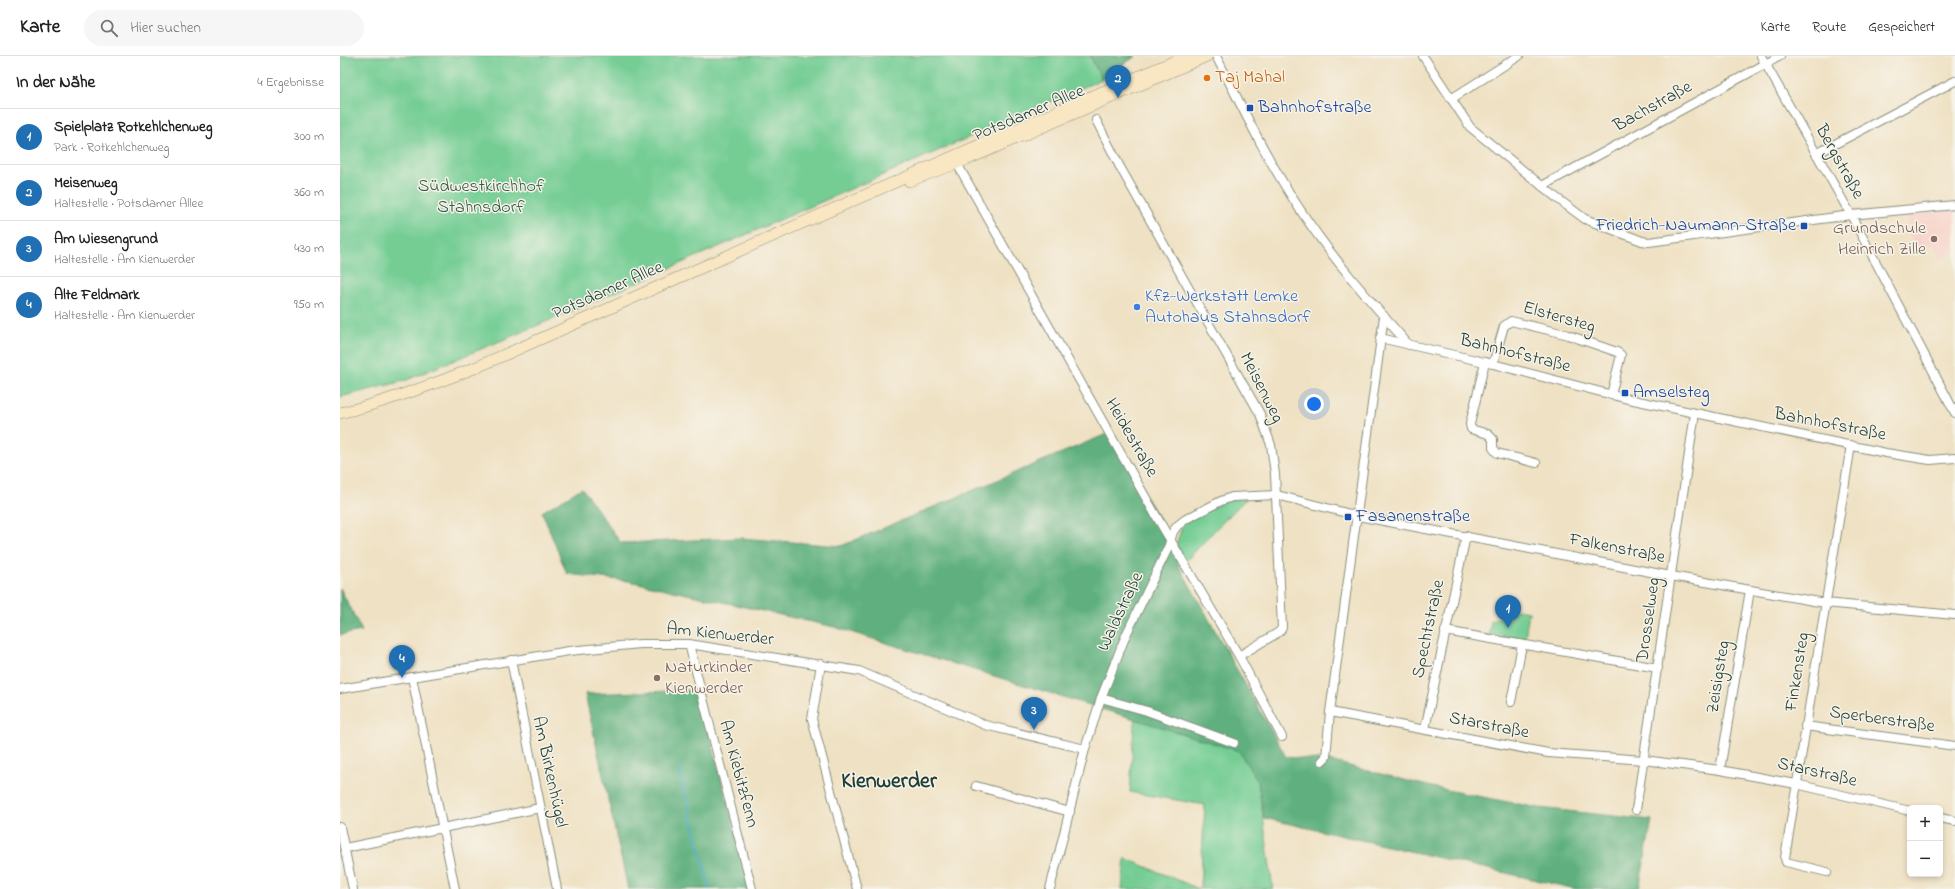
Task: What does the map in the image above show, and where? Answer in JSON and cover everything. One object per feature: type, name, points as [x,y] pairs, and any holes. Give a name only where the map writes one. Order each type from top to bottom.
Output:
[{"type":"street","name":"Potsdamer Allee","points":[[340,413],[399,397],[477,367],[886,188],[922,177],[955,160],[1187,56]]},
{"type":"street","name":"Potsdamer Allee","points":[[955,160],[1207,56]]},
{"type":"street","points":[[1207,56],[1216,56],[1299,209],[1354,282],[1409,345]]},
{"type":"street","points":[[1423,56],[1470,127],[1542,186],[1586,219],[1642,241],[1649,242],[1851,215],[1955,205]]},
{"type":"street","points":[[1451,99],[1519,56]]},
{"type":"street","name":"Bergstraße","points":[[1761,56],[1851,215],[1955,413]]},
{"type":"street","name":"Bachstraße","points":[[1542,186],[1780,56]]},
{"type":"street","points":[[1816,154],[1955,81]]},
{"type":"street","name":"Meisenweg","points":[[1096,120],[1120,167],[1260,414],[1270,445],[1277,495],[1282,628],[1279,632],[1239,656]]},
{"type":"street","name":"Heidestraße","points":[[955,160],[1239,656],[1282,736]]},
{"type":"street","points":[[1322,761],[1326,757],[1330,712],[1358,516],[1384,316]]},
{"type":"street","name":"Elstersteg","points":[[1536,462],[1497,453],[1493,448],[1493,439],[1488,434],[1471,429],[1470,424],[1489,363],[1507,322],[1511,321],[1565,334],[1617,352],[1621,355],[1611,396]]},
{"type":"street","points":[[1380,338],[1409,345]]},
{"type":"street","name":"Bahnhofstraße","points":[[1409,345],[1489,363],[1611,396],[1696,414],[1930,460],[1955,458]]},
{"type":"street","name":"Drosselweg","points":[[1644,760],[1696,414]]},
{"type":"street","name":"Finkensteg","points":[[1827,872],[1786,862],[1785,858],[1851,445]]},
{"type":"street","name":"Falkenstraße","points":[[1277,495],[1358,516],[1750,590],[1825,603],[1955,615]]},
{"type":"street","name":"Waldstraße","points":[[1050,889],[1085,749],[1100,698],[1126,635],[1168,548],[1173,532],[1181,522],[1221,500],[1232,497],[1277,495]]},
{"type":"street","name":"Spechtstraße","points":[[1425,729],[1466,536]]},
{"type":"street","name":"Zeisigsteg","points":[[1720,770],[1750,590]]},
{"type":"street","points":[[1445,632],[1658,668]]},
{"type":"street","name":"Am Kienwerder","points":[[340,689],[510,660],[591,648],[640,644],[689,644],[821,664],[859,672],[985,725],[1085,749]]},
{"type":"street","name":"Am Kiebitzfenn","points":[[689,644],[752,889]]},
{"type":"street","points":[[1511,702],[1522,645]]},
{"type":"street","name":"Am Birkenhügel","points":[[510,660],[537,808],[557,889]]},
{"type":"street","points":[[821,664],[812,719],[857,889]]},
{"type":"street","points":[[412,677],[455,889]]},
{"type":"street","points":[[1100,698],[1147,711],[1234,742]]},
{"type":"street","name":"Starstraße","points":[[1330,712],[1548,753],[1644,760],[1720,770],[1796,784],[1907,810]]},
{"type":"street","name":"Sperberstraße","points":[[1805,726],[1955,746]]},
{"type":"street","points":[[1636,810],[1644,760]]},
{"type":"street","points":[[976,786],[1070,812]]},
{"type":"street","points":[[344,848],[537,808]]},
{"type":"street","points":[[1943,819],[1955,821]]},
{"type":"street","points":[[340,827],[353,889]]},
{"type":"shaded area","name":"Grundschule Heinrich Zille","points":[[1955,209],[1955,255],[1954,253],[1941,259],[1933,244],[1918,252],[1909,233],[1907,216]]},
{"type":"green space","name":"Südwestkirchhof Stahnsdorf","points":[[340,56],[1090,56],[1102,79],[565,314],[404,381],[340,397]]},
{"type":"green space","points":[[1090,56],[1136,56],[1102,79]]},
{"type":"green space","points":[[1109,433],[1171,539],[1179,566],[1286,757],[1330,761],[1436,788],[1539,808],[1652,820],[1639,889],[1576,889],[1264,818],[1258,782],[1239,751],[834,627],[629,581],[567,574],[542,512],[582,488],[621,543],[741,538],[841,546]]},
{"type":"green space","points":[[1248,497],[1185,562],[1176,545],[1183,524],[1222,502]]},
{"type":"green space","points":[[340,588],[362,631],[340,635]]},
{"type":"green space","points":[[1517,610],[1529,612],[1525,638],[1489,635],[1491,621]]},
{"type":"green space","points":[[698,690],[750,889],[628,889],[585,694]]},
{"type":"green space","points":[[1135,710],[1240,751],[1258,780],[1273,889],[1200,889],[1205,805],[1130,792]]},
{"type":"green space","points":[[1125,858],[1199,889],[1122,889]]},
{"type":"waterway","points":[[678,766],[710,889]]},
{"type":"place","name":"Taj Mahal","points":[[1207,78]]},
{"type":"place","name":"Meisenweg","points":[[1118,98]]},
{"type":"place","name":"Bahnhofstraße","points":[[1250,108]]},
{"type":"place","name":"Friedrich-Naumann-Straße","points":[[1804,226]]},
{"type":"place","name":"Grundschule Heinrich Zille","points":[[1934,239]]},
{"type":"place","name":"Kfz-Werkstatt Lemke Autohaus Stahnsdorf","points":[[1137,307]]},
{"type":"place","name":"Amselsteg","points":[[1625,393]]},
{"type":"place","name":"Fasanenstraße","points":[[1348,517]]},
{"type":"place","name":"Spielplatz Rotkehlchenweg","points":[[1508,628]]},
{"type":"place","name":"Alte Feldmark","points":[[402,678]]},
{"type":"place","name":"Naturkinder Kienwerder","points":[[657,678]]},
{"type":"place","name":"Am Wiesengrund","points":[[1034,730]]},
{"type":"district","name":"Kienwerder","points":[[889,782]]}]
